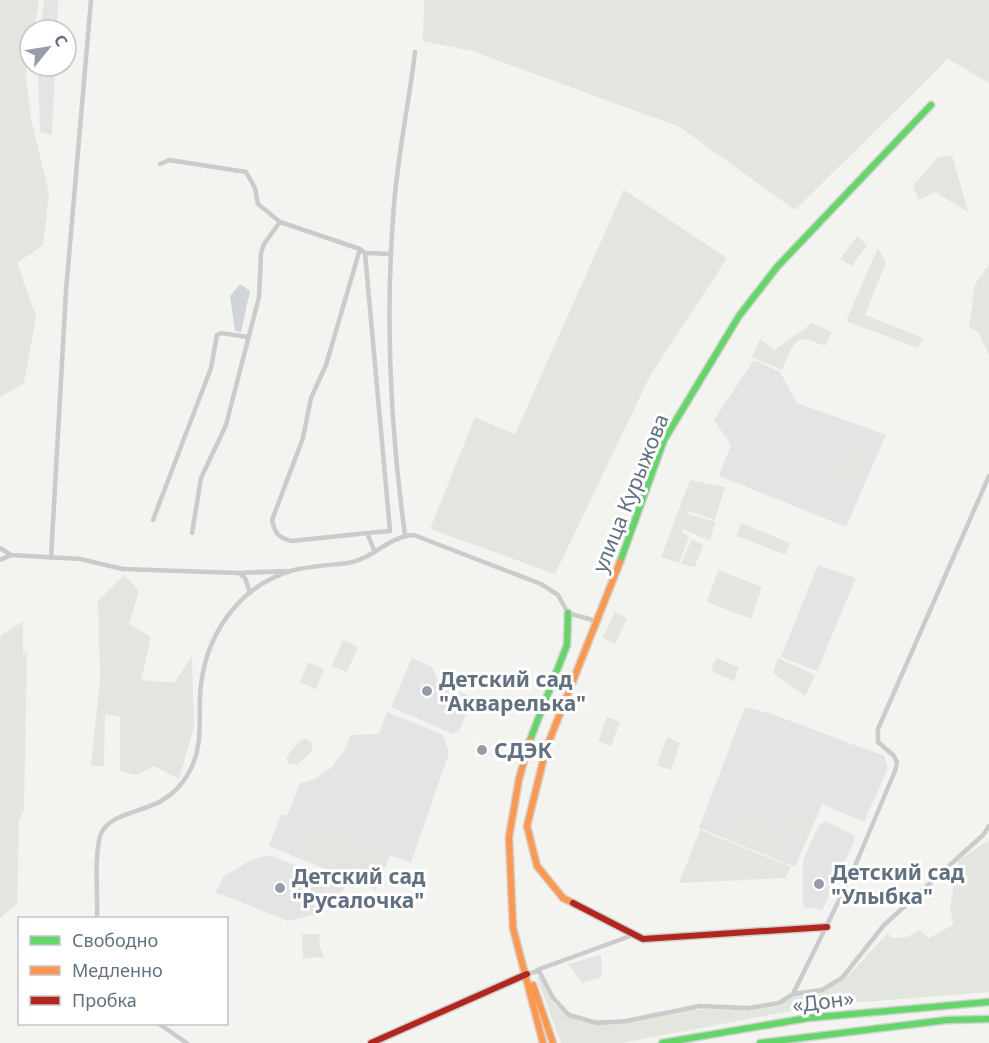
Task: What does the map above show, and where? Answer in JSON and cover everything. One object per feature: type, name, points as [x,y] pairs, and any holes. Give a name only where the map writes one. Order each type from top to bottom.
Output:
[{"type":"main road","name":"улица Курыжова","points":[[633,935],[563,898],[537,866],[527,826],[546,749],[664,440],[739,316],[777,267],[931,105]]},
{"type":"main road","points":[[543,1043],[527,974],[513,928],[509,837],[518,785],[527,752],[567,645],[567,613]]},
{"type":"main road","points":[[633,935],[643,939],[827,927]]},
{"type":"main road","points":[[371,1043],[527,974]]},
{"type":"main road","points":[[527,974],[548,1022],[553,1043]]},
{"type":"main road","name":"«Дон»","points":[[662,1043],[808,1018],[989,1002]]},
{"type":"main road","name":"«Дон»","points":[[760,1043],[947,1020],[989,1019]]},
{"type":"street","points":[[51,558],[66,291],[91,0]]},
{"type":"street","points":[[405,535],[390,352],[390,254],[398,159],[415,52]]},
{"type":"street","points":[[160,164],[169,160],[246,172],[255,188],[258,204],[280,222],[360,249],[365,253],[390,254]]},
{"type":"street","points":[[192,533],[201,478],[226,425],[259,297],[261,254],[264,244],[280,222]]},
{"type":"street","points":[[360,249],[326,364],[311,398],[303,438],[272,520],[274,530],[280,538],[292,541],[390,531],[365,253]]},
{"type":"street","points":[[153,520],[211,368],[217,335],[221,333],[248,337]]},
{"type":"street","points":[[793,994],[871,833],[895,771],[897,762],[894,756],[878,742],[878,729],[989,476]]},
{"type":"street","points":[[367,533],[375,552]]},
{"type":"street","points":[[0,548],[11,555],[80,559],[123,569],[239,573],[292,571],[351,562],[405,535],[414,535],[541,584],[558,595],[567,613],[596,621]]},
{"type":"street","points":[[0,560],[11,555]]},
{"type":"street","points":[[97,917],[99,844],[103,830],[111,822],[162,801],[175,791],[188,775],[199,743],[201,683],[205,660],[224,620],[250,593],[292,571]]},
{"type":"street","points":[[239,573],[245,578],[250,593]]},
{"type":"street","points":[[535,971],[542,975],[553,998],[569,1015],[597,1023],[626,1021],[700,1006],[748,1008],[767,1006],[779,1003],[793,994],[822,990],[842,978],[884,925],[983,835],[989,826]]},
{"type":"street","points":[[527,974],[633,935]]},
{"type":"street","points":[[162,1025],[187,1043]]},
{"type":"shaded area","points":[[0,0],[39,0],[36,18],[18,18],[18,78],[26,78],[31,118],[49,194],[43,245],[17,263],[36,316],[24,383],[0,397]]},
{"type":"shaded area","points":[[44,0],[58,0],[57,18],[42,18]]},
{"type":"shaded area","points":[[424,0],[989,0],[989,83],[948,59],[795,210],[680,127],[472,51],[423,41]]},
{"type":"shaded area","points":[[38,78],[54,78],[52,135],[40,132]]},
{"type":"shaded area","points":[[952,155],[968,212],[935,192],[919,200],[913,186],[938,157]]},
{"type":"shaded area","points":[[624,190],[727,258],[650,376],[555,574],[430,529],[475,417],[515,434]]},
{"type":"shaded area","points":[[857,236],[867,245],[852,266],[840,259]]},
{"type":"shaded area","points":[[878,248],[886,262],[865,315],[923,338],[918,348],[846,321]]},
{"type":"shaded area","points":[[989,265],[989,356],[979,333],[969,327],[975,284]]},
{"type":"shaded area","points":[[240,284],[250,291],[241,332],[235,331],[230,296]]},
{"type":"shaded area","points":[[812,323],[832,332],[825,346],[807,339],[798,340],[790,350],[782,370],[752,357],[760,339],[775,350]]},
{"type":"shaded area","points":[[754,360],[780,372],[797,403],[886,435],[846,527],[719,476],[731,445],[714,420]]},
{"type":"shaded area","points":[[846,450],[870,458],[858,487],[834,477]]},
{"type":"shaded area","points":[[690,480],[725,487],[715,520],[688,511],[688,514],[715,522],[710,541],[683,529],[682,532],[689,537],[679,563],[661,557]]},
{"type":"shaded area","points":[[741,523],[790,543],[786,555],[737,536]]},
{"type":"shaded area","points":[[692,539],[703,545],[695,566],[691,567],[681,563]]},
{"type":"shaded area","points":[[818,565],[856,578],[817,671],[781,657]]},
{"type":"shaded area","points":[[718,570],[762,587],[751,619],[707,602]]},
{"type":"shaded area","points":[[124,575],[139,591],[129,624],[151,637],[141,680],[174,683],[192,656],[194,727],[179,779],[154,766],[136,775],[120,771],[120,717],[105,714],[104,766],[91,766],[100,679],[98,601]]},
{"type":"shaded area","points":[[615,612],[627,619],[615,644],[603,637]]},
{"type":"shaded area","points":[[23,621],[23,654],[27,652],[24,810],[19,820],[17,903],[0,918],[0,636]]},
{"type":"shaded area","points":[[343,640],[358,647],[347,672],[332,666]]},
{"type":"shaded area","name":"Детский сад \"Акварелька\"","points":[[412,658],[432,667],[439,683],[473,698],[459,730],[453,734],[391,707]]},
{"type":"shaded area","points":[[716,658],[739,667],[734,681],[711,671]]},
{"type":"shaded area","points":[[778,658],[815,675],[805,696],[773,673]]},
{"type":"shaded area","points":[[308,662],[324,669],[316,689],[300,682]]},
{"type":"shaded area","points":[[745,707],[769,713],[884,756],[888,768],[864,822],[822,804],[795,867],[699,828]]},
{"type":"shaded area","points":[[387,712],[443,735],[449,753],[411,863],[390,855],[376,890],[269,846],[281,814],[287,816],[300,783],[315,779],[331,768],[343,753],[351,735],[379,734]]},
{"type":"shaded area","points":[[607,717],[620,722],[611,746],[598,741]]},
{"type":"shaded area","points":[[667,737],[680,743],[671,770],[657,765]]},
{"type":"shaded area","points":[[306,739],[312,743],[312,751],[297,765],[289,764],[286,757],[301,740]]},
{"type":"shaded area","points":[[795,807],[815,815],[806,838],[785,830]]},
{"type":"shaded area","points":[[738,813],[786,833],[776,857],[728,836]]},
{"type":"shaded area","name":"Детский сад \"Улыбка\"","points":[[825,821],[854,835],[855,840],[822,910],[803,907],[803,860],[819,825]]},
{"type":"shaded area","points":[[313,826],[381,854],[369,882],[301,854]]},
{"type":"shaded area","points":[[700,830],[791,867],[785,878],[679,883]]},
{"type":"shaded area","points":[[989,840],[989,992],[823,1005],[621,1043],[561,1043],[537,978],[540,976],[554,1005],[576,1019],[628,1021],[654,1012],[767,1006],[790,997],[823,991],[848,976],[888,933],[892,938],[907,937],[919,930],[929,938],[953,925],[950,906],[959,860]]},
{"type":"shaded area","name":"Детский сад \"Русалочка\"","points":[[270,855],[344,886],[343,890],[313,915],[288,921],[215,892],[224,876],[253,859]]},
{"type":"shaded area","points":[[302,934],[320,934],[319,945],[324,957],[303,958]]},
{"type":"shaded area","points":[[601,955],[602,977],[582,983],[568,964]]},
{"type":"traffic: fast","points":[[620,562],[664,440],[739,316],[777,267],[931,105]]},
{"type":"traffic: fast","points":[[530,740],[567,645],[568,613]]},
{"type":"traffic: fast","points":[[662,1043],[808,1018],[989,1002]]},
{"type":"traffic: fast","points":[[760,1043],[947,1020],[989,1019]]},
{"type":"traffic: slow","points":[[573,903],[563,898],[537,866],[527,826],[546,749],[620,562]]},
{"type":"traffic: slow","points":[[530,740],[519,779],[509,837],[513,928],[543,1043]]},
{"type":"traffic: slow","points":[[533,985],[553,1043]]},
{"type":"traffic: jam","points":[[573,903],[643,939],[827,927]]},
{"type":"traffic: jam","points":[[371,1043],[527,974]]},
{"type":"place","name":"Детский сад \"Акварелька\"","points":[[427,691]]},
{"type":"place","name":"СДЭК","points":[[482,750]]},
{"type":"place","name":"Детский сад \"Улыбка\"","points":[[819,884]]},
{"type":"place","name":"Детский сад \"Русалочка\"","points":[[280,888]]}]
